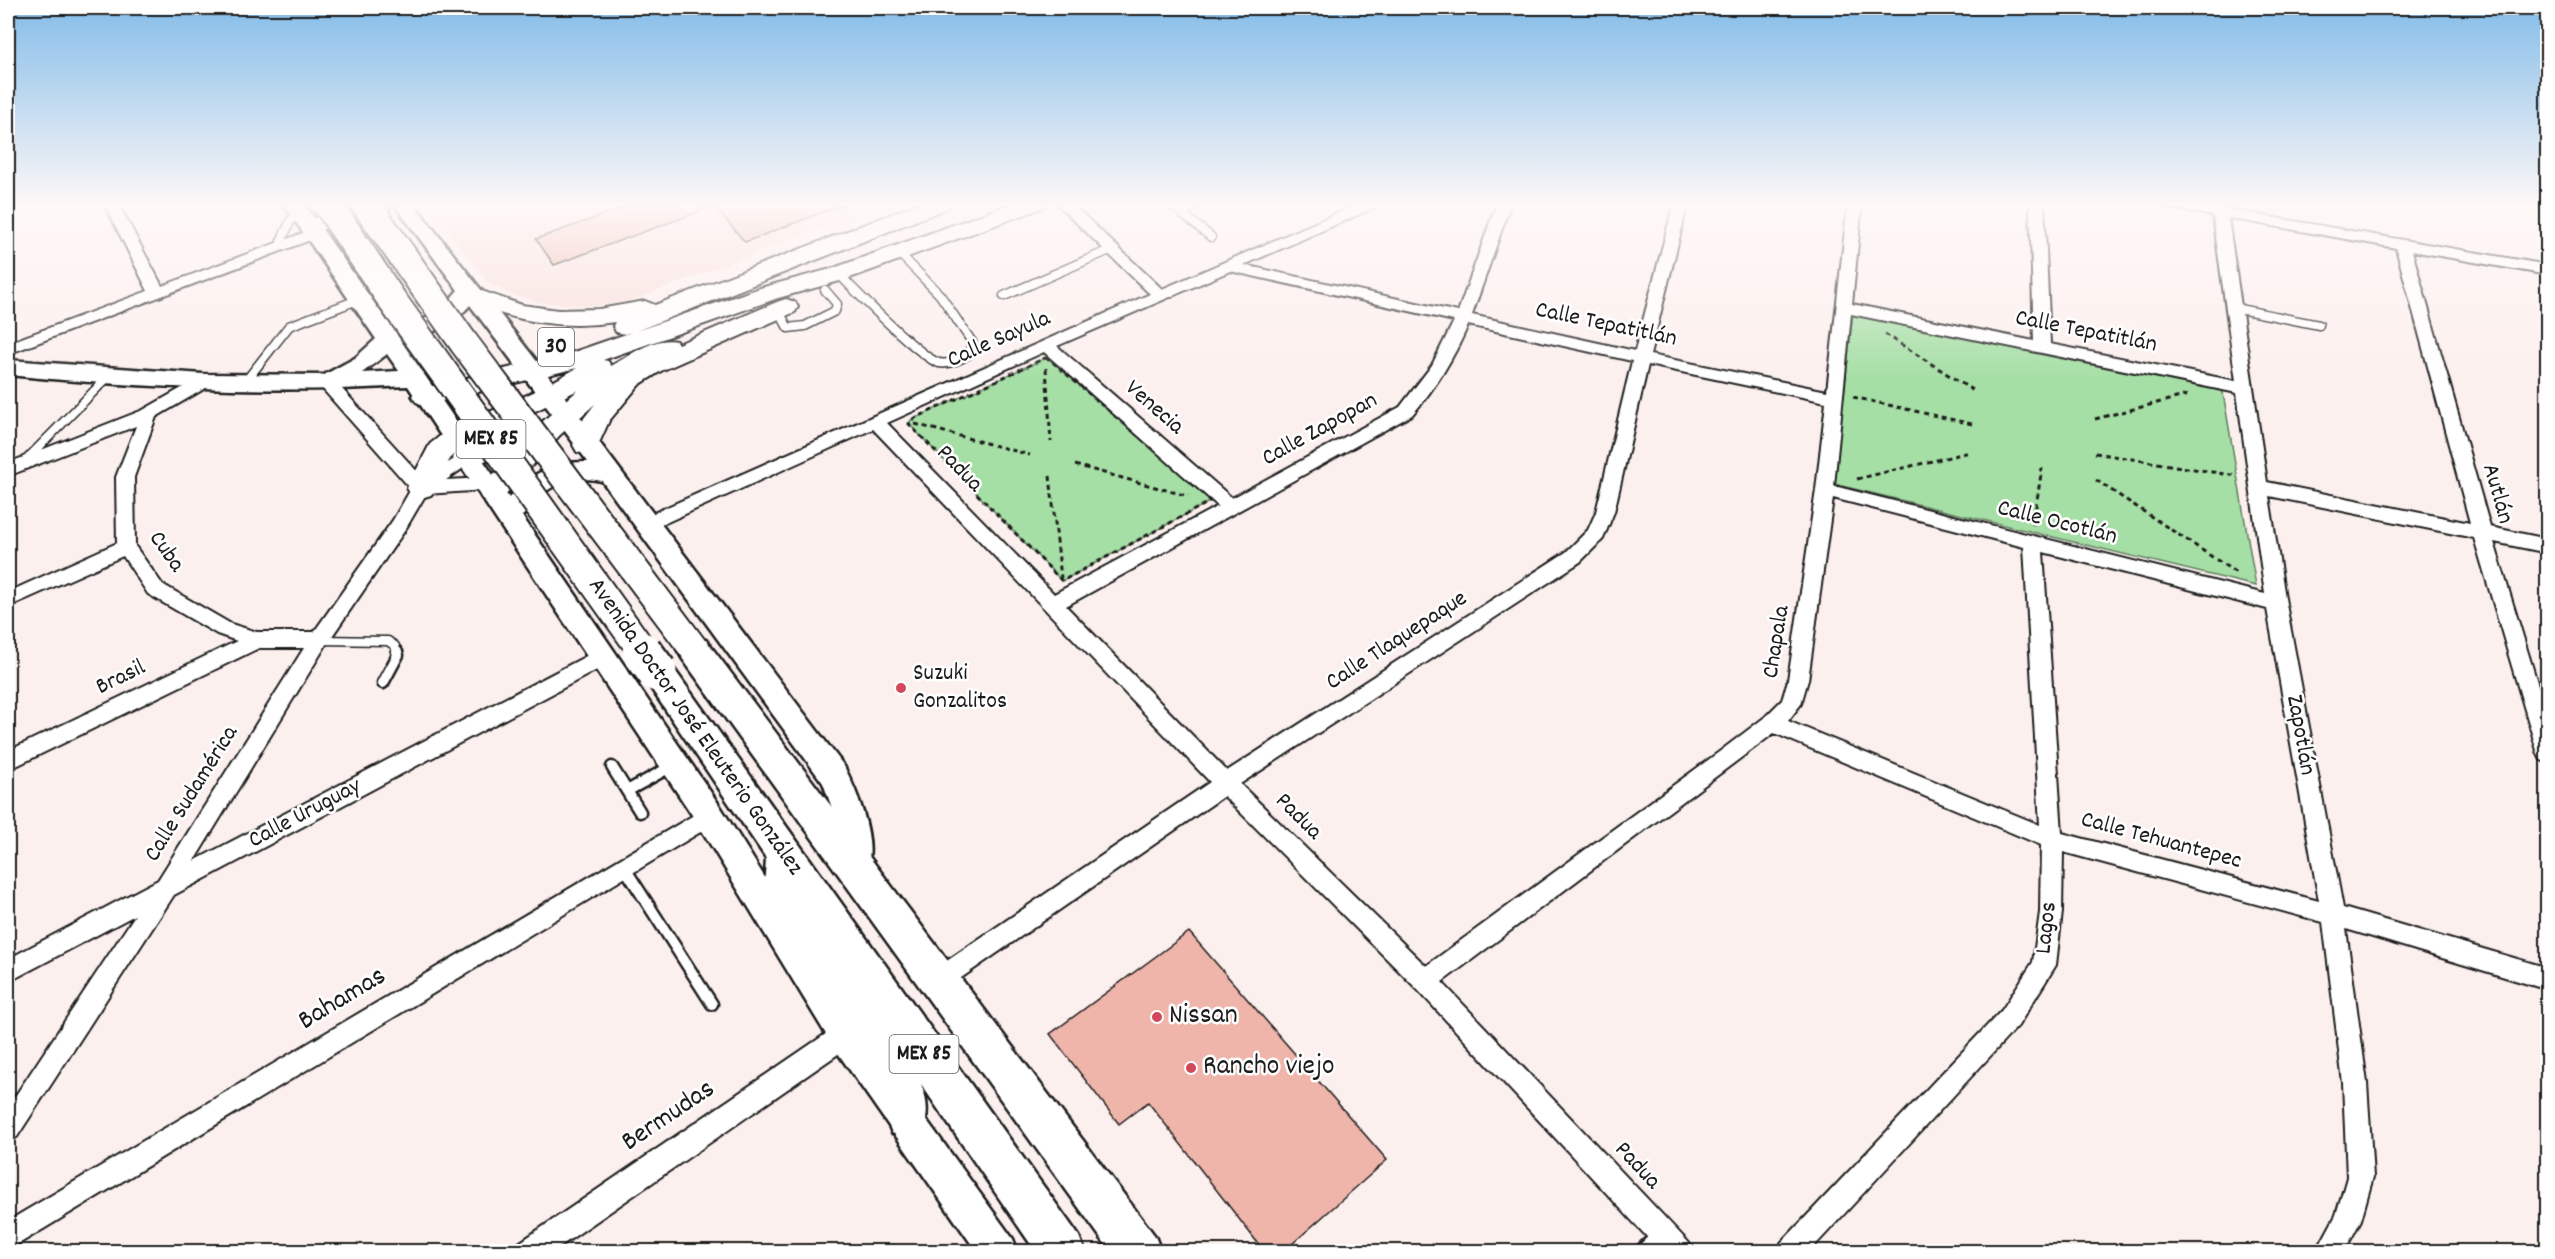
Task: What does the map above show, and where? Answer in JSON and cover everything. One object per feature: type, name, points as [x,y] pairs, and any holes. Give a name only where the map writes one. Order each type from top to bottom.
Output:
[{"type":"highway","name":"Avenida Doctor José Eleuterio González","points":[[355,262],[392,300],[657,672],[1063,1251]]},
{"type":"highway","name":"Avenida Doctor José Eleuterio González","points":[[407,262],[464,343],[940,979],[1139,1251]]},
{"type":"highway","points":[[785,856],[783,891],[794,919],[886,1058],[905,1096],[907,1118]]},
{"type":"main road","name":"Avenida Doctor José Eleuterio González","points":[[337,262],[460,449],[512,521],[709,815],[845,1035],[907,1118],[1000,1251]]},
{"type":"main road","points":[[447,262],[525,364],[570,415],[607,472],[834,775],[845,795],[851,824],[854,864]]},
{"type":"main road","name":"30","points":[[525,364],[788,262]]},
{"type":"main road","points":[[570,415],[597,418],[630,379],[652,365],[774,302],[829,262]]},
{"type":"main road","points":[[421,488],[440,451],[460,449],[570,415],[625,368],[737,312],[832,282],[877,262]]},
{"type":"main road","points":[[471,293],[514,312],[560,319],[612,316],[692,299]]},
{"type":"main road","points":[[374,321],[396,329],[411,330],[448,317],[471,293]]},
{"type":"main road","name":"30","points":[[420,387],[525,364],[577,360],[681,326],[774,302]]},
{"type":"main road","points":[[489,488],[540,437],[681,326]]},
{"type":"main road","points":[[327,383],[363,363],[388,341]]},
{"type":"main road","points":[[8,368],[203,382],[327,383],[420,387]]},
{"type":"main road","points":[[512,521],[515,508],[524,495],[537,484],[554,475],[573,470],[591,469],[607,472]]},
{"type":"street","points":[[141,262],[157,292]]},
{"type":"street","points":[[8,350],[239,262]]},
{"type":"street","points":[[1125,262],[1160,295]]},
{"type":"street","name":"Calle Sayula","points":[[646,524],[876,422],[1045,352],[1160,295],[1238,262]]},
{"type":"street","name":"Calle Zapopan","points":[[1053,604],[1406,411],[1421,396],[1465,318],[1484,262]]},
{"type":"street","name":"Calle Tlaquepaque","points":[[940,979],[1225,783],[1573,557],[1596,534],[1605,512],[1666,262]]},
{"type":"street","name":"Chapala","points":[[1425,981],[1772,723],[1791,704],[1798,680],[1839,396],[1850,262]]},
{"type":"street","points":[[2039,262],[2042,347]]},
{"type":"street","name":"Zapotlán","points":[[2227,262],[2276,604],[2333,915],[2355,1083],[2360,1177],[2348,1220],[2329,1251]]},
{"type":"street","name":"Autlán","points":[[2408,262],[2482,532],[2547,754]]},
{"type":"street","points":[[2499,262],[2547,270]]},
{"type":"street","name":"Calle Tepatitlán","points":[[1228,266],[1641,358],[1839,396]]},
{"type":"street","name":"Calle Tepatitlán","points":[[1846,308],[2246,389]]},
{"type":"street","name":"Venecia","points":[[1045,352],[1230,506]]},
{"type":"street","points":[[15,467],[149,414],[203,382]]},
{"type":"street","points":[[327,383],[421,488],[489,488]]},
{"type":"street","name":"Cuba","points":[[149,414],[125,477],[126,548],[155,589],[224,629],[256,640],[319,640]]},
{"type":"street","name":"Padua","points":[[876,422],[1225,783],[1425,981],[1680,1251]]},
{"type":"street","points":[[2259,487],[2547,546]]},
{"type":"street","name":"Calle Sudamérica","points":[[8,1128],[166,888],[319,640],[399,525],[421,488]]},
{"type":"street","name":"Calle Ocotlán","points":[[1825,490],[2033,538],[2276,604]]},
{"type":"street","name":"Lagos","points":[[1790,1251],[2010,1018],[2044,965],[2051,912],[2052,840],[2033,538]]},
{"type":"street","points":[[8,600],[126,548]]},
{"type":"street","name":"Brasil","points":[[8,761],[256,640]]},
{"type":"street","name":"Calle Uruguay","points":[[8,970],[603,657]]},
{"type":"street","name":"Calle Tehuantepec","points":[[1772,723],[2052,840],[2333,915],[2547,978]]},
{"type":"street","name":"Bahamas","points":[[8,1236],[709,815]]},
{"type":"street","name":"Bermudas","points":[[528,1251],[845,1035]]},
{"type":"lane","points":[[832,282],[872,309],[935,362],[944,364],[961,359],[969,354],[972,342],[940,295],[908,262]]},
{"type":"lane","points":[[1004,296],[1083,262]]},
{"type":"lane","points":[[245,382],[289,326],[360,299]]},
{"type":"lane","points":[[2234,308],[2319,325]]},
{"type":"lane","points":[[15,467],[110,375]]},
{"type":"lane","points":[[319,640],[388,641],[395,646],[398,655],[383,683]]},
{"type":"lane","points":[[627,791],[674,765]]},
{"type":"lane","points":[[612,767],[640,812]]},
{"type":"lane","points":[[624,867],[712,1004]]},
{"type":"lane","points":[[1639,1251],[1661,1231]]},
{"type":"path","points":[[1881,331],[1974,393]]},
{"type":"path","points":[[909,422],[1045,352]]},
{"type":"path","points":[[1045,352],[1051,442]]},
{"type":"path","points":[[1045,352],[1049,359],[1208,496],[1209,502]]},
{"type":"path","points":[[2095,419],[2199,392]]},
{"type":"path","points":[[1839,396],[1972,424]]},
{"type":"path","points":[[909,422],[1030,455]]},
{"type":"path","points":[[909,422],[1062,581]]},
{"type":"path","points":[[1846,481],[1970,452]]},
{"type":"path","points":[[2096,453],[2238,476],[2236,465]]},
{"type":"path","points":[[1075,465],[1209,502]]},
{"type":"path","points":[[2033,538],[2042,468]]},
{"type":"path","points":[[1050,476],[1062,581]]},
{"type":"path","points":[[2096,480],[2247,579]]},
{"type":"path","points":[[1062,581],[1209,502]]},
{"type":"shaded area","points":[[472,262],[733,262],[627,302],[594,306],[539,302],[510,294],[488,282]]},
{"type":"green space","points":[[1853,312],[2222,387],[2256,586],[1834,484]]},
{"type":"green space","points":[[1045,358],[1049,359],[1208,496],[1209,502],[1062,581],[909,424],[911,420]]},
{"type":"building","name":"Rancho viejo","points":[[1189,932],[1387,1160],[1284,1251],[1264,1251],[1148,1102],[1119,1124],[1050,1034]]},
{"type":"place","name":"Suzuki Gonzalitos","points":[[901,688]]},
{"type":"place","name":"Nissan","points":[[1157,1017]]},
{"type":"place","name":"Rancho viejo","points":[[1191,1068]]}]
